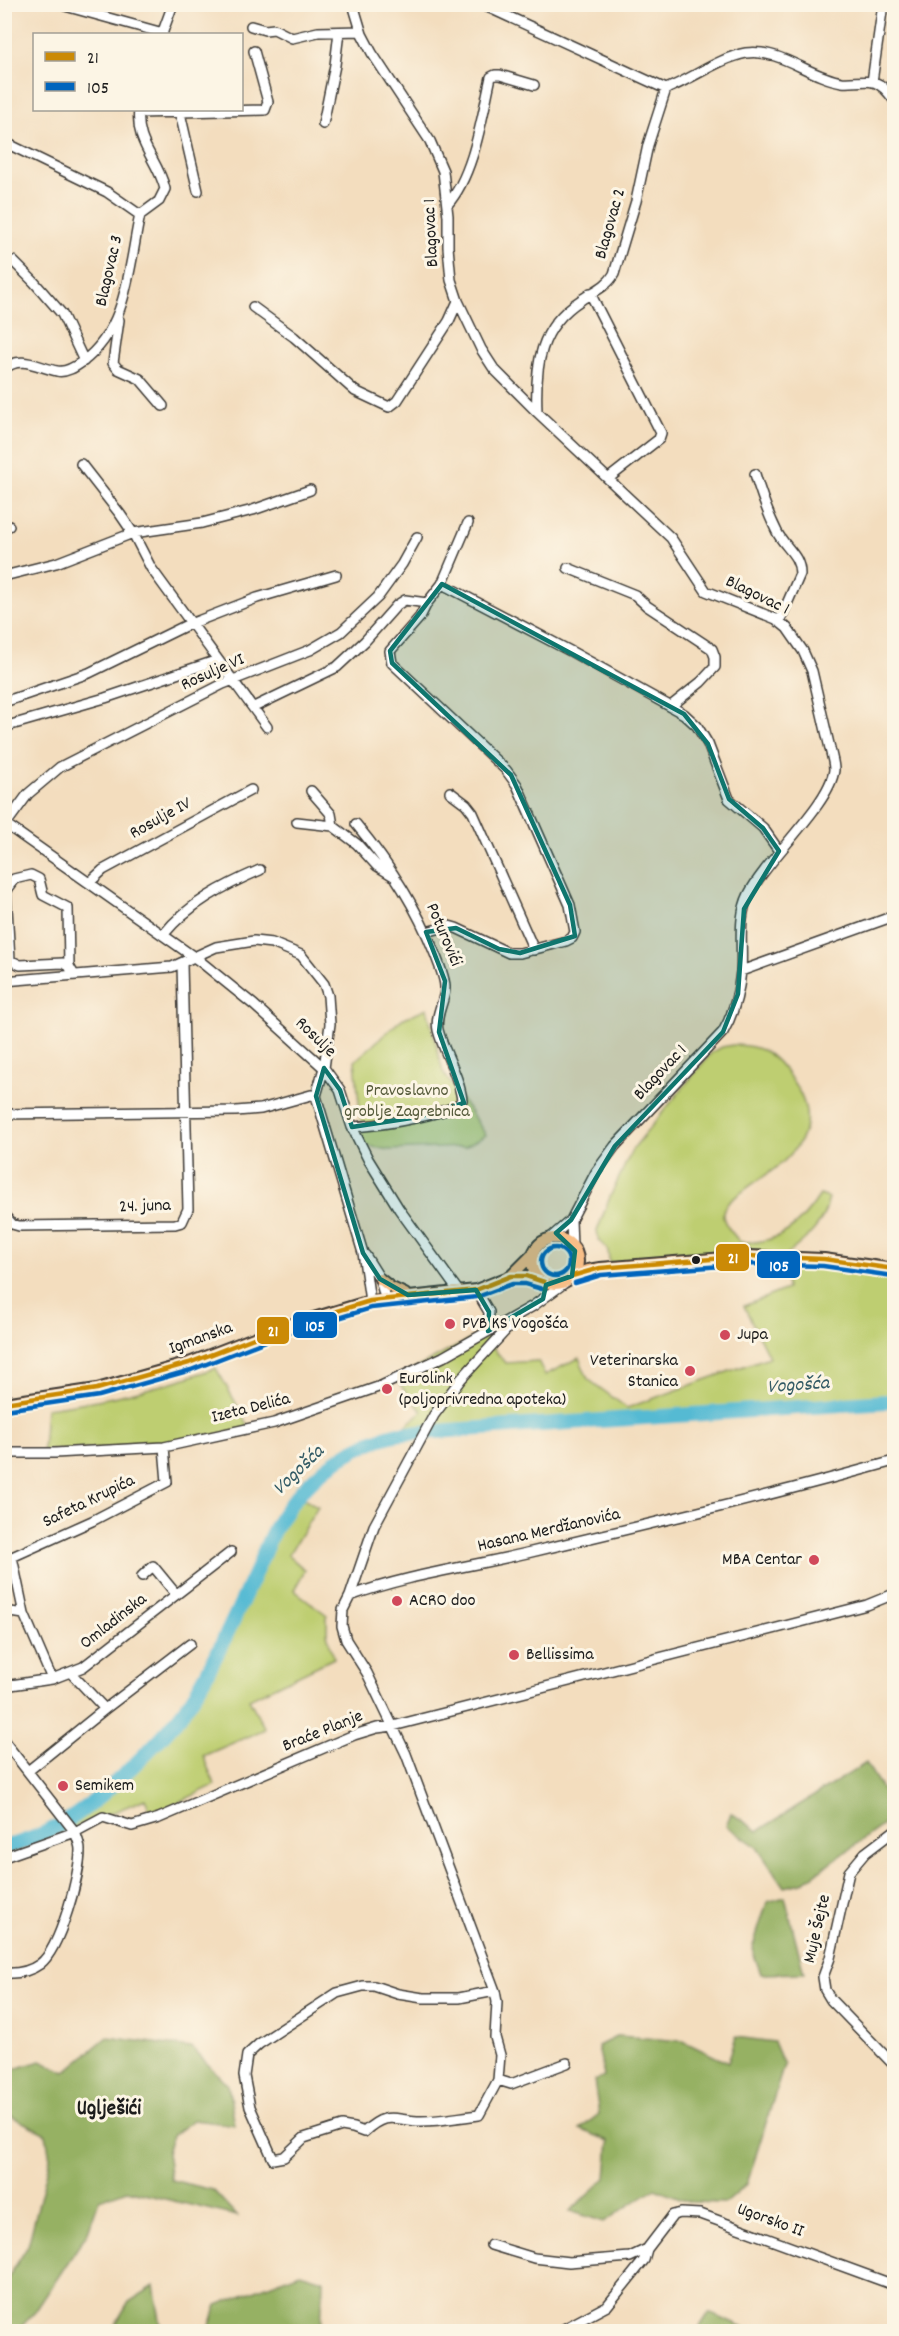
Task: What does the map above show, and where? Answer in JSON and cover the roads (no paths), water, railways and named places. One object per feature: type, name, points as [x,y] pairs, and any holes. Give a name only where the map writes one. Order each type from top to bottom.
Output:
[{"type":"main road","points":[[545,1282],[533,1270],[533,1254],[539,1245],[548,1240],[561,1240],[582,1261],[600,1268]]},
{"type":"main road","points":[[570,1278],[578,1263],[575,1252]]},
{"type":"main road","name":"Igmanska","points":[[4,1403],[97,1389],[189,1363],[277,1329],[370,1301],[408,1295],[476,1290],[511,1276],[533,1254]]},
{"type":"main road","points":[[511,1276],[526,1276],[553,1284],[588,1270],[600,1268],[749,1256],[824,1259],[894,1269]]},
{"type":"main road","points":[[380,1279],[390,1287],[408,1295]]},
{"type":"street","points":[[163,33],[173,4]]},
{"type":"street","name":"Blagovac 1","points":[[353,4],[361,31],[383,72],[437,154],[443,171],[447,205],[450,269],[458,301],[481,350],[494,369],[537,412],[671,538],[706,591],[779,622],[794,636],[812,671],[834,769],[831,781],[819,801],[779,851],[749,894],[741,925],[741,971],[732,1016],[723,1032],[615,1146],[596,1172],[571,1220],[575,1252]]},
{"type":"street","points":[[481,4],[666,89],[689,80],[726,59],[746,53],[760,53],[773,55],[841,82],[872,82],[880,85],[894,100]]},
{"type":"street","points":[[872,82],[883,4]]},
{"type":"street","points":[[65,6],[160,33]]},
{"type":"street","points":[[251,26],[265,30],[274,29],[292,38],[318,32],[361,31]]},
{"type":"street","points":[[322,124],[335,65],[339,32]]},
{"type":"street","points":[[243,111],[266,110],[268,102],[255,51]]},
{"type":"street","points":[[447,205],[455,196],[471,160],[491,77],[500,75],[534,85]]},
{"type":"street","name":"Blagovac 2","points":[[537,412],[537,364],[552,327],[566,310],[607,284],[614,274],[636,201],[648,145],[666,89]]},
{"type":"street","points":[[139,111],[223,111]]},
{"type":"street","name":"Blagovac 3","points":[[4,369],[22,362],[61,372],[73,368],[102,344],[120,312],[140,215],[159,201],[165,189],[163,179],[140,136],[139,111]]},
{"type":"street","points":[[180,112],[198,191]]},
{"type":"street","points":[[4,142],[106,192],[140,215]]},
{"type":"street","points":[[13,261],[62,314],[84,361]]},
{"type":"street","points":[[590,293],[661,433],[658,439],[609,478]]},
{"type":"street","points":[[253,307],[294,337],[356,391],[389,407],[398,401],[449,321],[458,301]]},
{"type":"street","points":[[120,312],[113,363],[118,369],[140,379],[164,406]]},
{"type":"street","points":[[81,464],[133,533],[151,568],[267,727]]},
{"type":"street","points":[[754,474],[778,535],[796,556],[800,567],[800,574],[779,622]]},
{"type":"street","points":[[4,576],[56,563],[133,533],[202,523],[253,510],[310,490]]},
{"type":"street","points":[[426,932],[449,926],[509,953],[534,950],[572,938],[574,927],[570,905],[517,785],[506,770],[392,663],[390,656],[390,651],[420,617],[427,603],[442,584],[468,523]]},
{"type":"street","name":"Rosulje VI","points":[[5,823],[28,794],[60,767],[234,680],[310,650],[340,632],[378,597],[402,564],[417,537]]},
{"type":"street","points":[[568,568],[636,595],[647,606],[712,649],[715,667],[701,682],[671,706]]},
{"type":"street","points":[[4,702],[89,673],[192,623],[257,598],[336,575]]},
{"type":"street","points":[[442,584],[671,706],[697,726],[708,744],[729,799],[763,828],[779,851]]},
{"type":"street","points":[[254,707],[337,667],[365,641],[397,605],[405,600],[427,603]]},
{"type":"street","points":[[4,727],[105,698],[218,660]]},
{"type":"street","name":"Rosulje IV","points":[[90,882],[103,870],[250,790]]},
{"type":"street","points":[[311,791],[331,814],[333,825]]},
{"type":"street","points":[[450,792],[466,804],[473,813],[534,950]]},
{"type":"street","points":[[297,822],[333,825],[357,844],[377,866],[398,878]]},
{"type":"street","name":"Rosulje","points":[[5,823],[164,934],[254,1005],[324,1068],[340,1090],[352,1127],[368,1160],[399,1209],[459,1292]]},
{"type":"street","name":"Poturovići","points":[[352,1127],[376,1126],[418,1118],[453,1108],[462,1100],[437,1024],[445,981],[426,932],[398,878],[356,824]]},
{"type":"street","points":[[164,934],[188,910],[208,896],[260,870]]},
{"type":"street","points":[[31,876],[39,879],[43,895],[69,908],[71,971],[63,963],[20,965],[10,960],[6,890],[14,879],[31,876]]},
{"type":"street","points":[[741,971],[894,916]]},
{"type":"street","points":[[4,981],[71,971],[172,968],[216,947],[254,940],[272,943],[301,955],[324,984],[328,996],[331,1017],[324,1068],[316,1096],[363,1253],[370,1301]]},
{"type":"street","points":[[182,964],[186,1113]]},
{"type":"street","points":[[4,1114],[186,1113],[261,1109],[311,1095],[316,1096]]},
{"type":"street","name":"24. juna","points":[[4,1215],[12,1224],[19,1226],[175,1224],[182,1222],[188,1209],[186,1113]]},
{"type":"street","points":[[548,1240],[571,1220]]},
{"type":"street","points":[[363,1253],[380,1279],[385,1298]]},
{"type":"street","name":"Izeta Delića","points":[[4,1454],[164,1447],[274,1422],[381,1386],[443,1357],[522,1313],[570,1278]]},
{"type":"street","points":[[543,1298],[545,1282]]},
{"type":"street","points":[[476,1290],[485,1306],[489,1320],[488,1331]]},
{"type":"street","points":[[522,1313],[461,1379],[434,1415],[374,1526],[343,1610],[342,1626],[346,1640],[367,1673],[393,1726],[867,1605],[894,1594]]},
{"type":"street","name":"Safeta Krupića","points":[[52,1678],[24,1614],[12,1557],[92,1521],[167,1482],[164,1447]]},
{"type":"street","name":"Hasana Merdžanovića","points":[[350,1596],[377,1586],[522,1555],[780,1493],[894,1461]]},
{"type":"street","name":"Omladinska","points":[[4,1686],[52,1678],[83,1667],[231,1551]]},
{"type":"street","name":"Omladinska","points":[[142,1576],[153,1566],[176,1594]]},
{"type":"street","points":[[4,1611],[24,1614]]},
{"type":"street","points":[[28,1771],[190,1644]]},
{"type":"street","name":"Omladinska","points":[[70,1671],[105,1709]]},
{"type":"street","name":"Braće Planje","points":[[4,1857],[103,1817],[122,1824],[137,1826],[354,1735],[393,1726],[436,1830],[495,1990],[497,2002],[495,2037],[500,2055],[498,2080],[479,2115],[417,2121],[400,2117],[386,2118],[364,2132],[342,2126],[304,2138],[284,2157],[273,2159],[250,2107],[244,2076],[247,2055],[259,2044],[337,1993],[374,1986],[398,1994],[423,1998],[459,1998],[495,1990]]},
{"type":"street","points":[[4,1741],[73,1829],[80,1854],[67,1915],[47,1956],[41,1963],[26,1971],[15,1974],[4,1973]]},
{"type":"street","name":"Muje Šejte","points":[[894,1831],[865,1853],[849,1872],[830,1958],[823,1977],[825,1990],[831,2000],[894,2065]]},
{"type":"street","points":[[498,2080],[511,2084],[567,2063]]},
{"type":"street","name":"Ugorsko II","points":[[558,2331],[607,2306],[644,2260],[647,2249],[673,2215],[681,2213],[700,2214],[894,2285]]},
{"type":"street","points":[[491,2245],[534,2258],[569,2262],[630,2257],[647,2249]]},
{"type":"waterway","name":"Vogošća","points":[[4,1847],[36,1837],[79,1813],[117,1781],[161,1738],[181,1715],[207,1674],[274,1530],[290,1505],[315,1477],[345,1455],[362,1446],[397,1434],[894,1401]]},
{"type":"place","name":"PVB KS Vogošća","points":[[450,1324]]},
{"type":"place","name":"Jupa","points":[[725,1335]]},
{"type":"place","name":"Veterinarska Stanica","points":[[690,1371]]},
{"type":"place","name":"Eurolink (poljoprivredna apoteka)","points":[[387,1389]]},
{"type":"place","name":"MBA Centar","points":[[814,1560]]},
{"type":"place","name":"ACRO doo","points":[[397,1601]]},
{"type":"place","name":"Bellissima","points":[[514,1655]]},
{"type":"place","name":"Semikem","points":[[63,1786]]},
{"type":"district","name":"Uglješići","points":[[109,2110]]},
{"type":"park label","name":"Pravoslavno groblje Zagrebnica","points":[[407,1101]]}]
